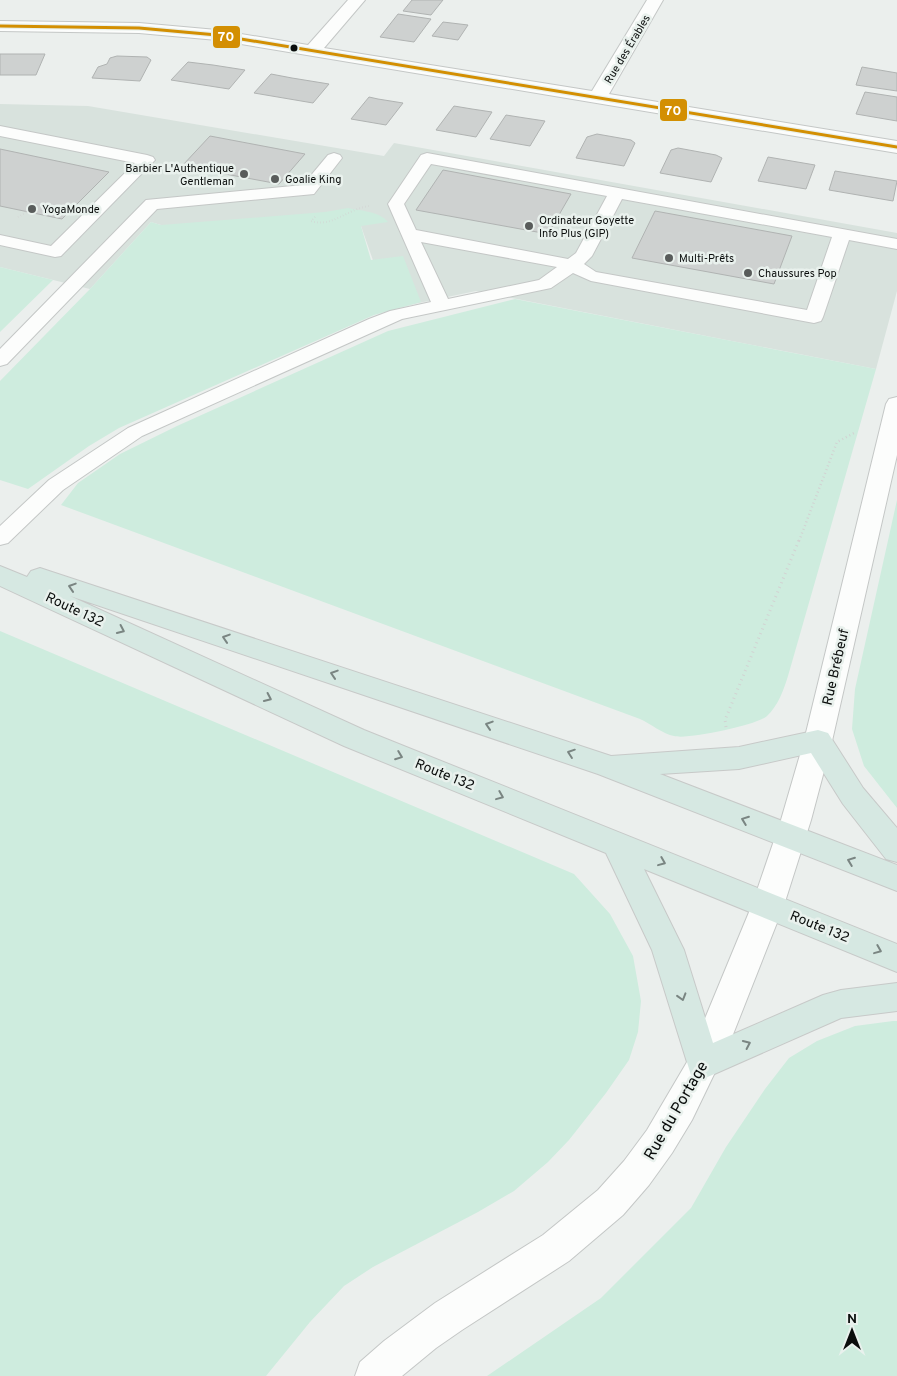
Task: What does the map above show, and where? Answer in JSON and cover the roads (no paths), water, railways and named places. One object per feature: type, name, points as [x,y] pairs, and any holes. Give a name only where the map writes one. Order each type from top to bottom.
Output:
[{"type":"highway","name":"Route 132","points":[[0,563],[608,766],[897,878]]},
{"type":"highway","name":"Route 132","points":[[0,575],[354,738],[897,958]]},
{"type":"highway","points":[[608,766],[739,758],[818,741],[853,796],[897,850]]},
{"type":"highway","points":[[617,844],[668,950],[702,1064],[823,1010],[841,1004],[897,997]]},
{"type":"street","points":[[313,50],[357,0]]},
{"type":"street","name":"Rue des Érables","points":[[598,97],[655,0]]},
{"type":"street","points":[[0,26],[87,26],[217,35],[897,147]]},
{"type":"street","name":"Rue Brébeuf","points":[[768,905],[818,741],[894,415]]},
{"type":"street","name":"Rue du Portage","points":[[374,1376],[412,1341],[582,1229],[636,1174],[653,1151],[687,1096],[718,1031],[768,905]]},
{"type":"lane","points":[[0,132],[147,160],[55,252],[0,240]]},
{"type":"lane","points":[[0,360],[152,204],[308,190],[334,158]]},
{"type":"lane","points":[[442,306],[396,204],[427,158],[897,244]]},
{"type":"lane","points":[[0,538],[62,480],[135,432],[397,315],[545,284],[584,256],[617,193]]},
{"type":"lane","points":[[409,234],[572,265],[592,276],[814,317],[842,234]]},
{"type":"place","name":"Barbier L'Authentique Gentleman","points":[[244,174]]},
{"type":"place","name":"Goalie King","points":[[275,179]]},
{"type":"place","name":"YogaMonde","points":[[32,209]]},
{"type":"place","name":"Ordinateur Goyette Info Plus (GIP)","points":[[529,226]]},
{"type":"place","name":"Multi-Prêts","points":[[669,258]]},
{"type":"place","name":"Chaussures Pop","points":[[748,273]]}]
